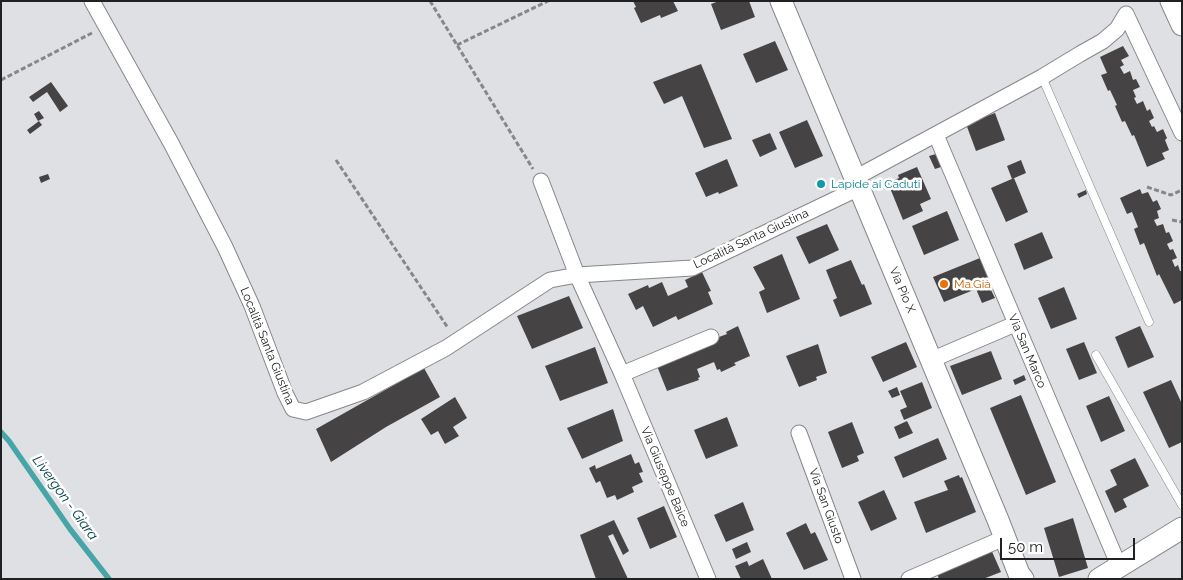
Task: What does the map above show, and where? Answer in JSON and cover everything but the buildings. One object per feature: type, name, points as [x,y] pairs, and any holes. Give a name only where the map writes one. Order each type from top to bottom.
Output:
[{"type":"street","name":"Località Santa Giustina","points":[[92,1],[171,143],[225,247],[252,306],[285,394],[293,409],[306,412],[363,392],[446,348],[550,280],[577,275],[692,268],[857,183]]},
{"type":"street","name":"Via Pio X","points":[[781,1],[1019,574],[1023,579]]},
{"type":"street","points":[[1171,1],[1182,24]]},
{"type":"street","points":[[857,183],[936,135],[1042,77],[1102,41],[1117,29],[1126,14],[1182,132]]},
{"type":"street","name":"Via San Marco","points":[[936,135],[1015,324],[1110,574]]},
{"type":"street","points":[[540,181],[577,275]]},
{"type":"street","name":"Via Giuseppe Baice","points":[[577,275],[622,374],[708,579]]},
{"type":"street","points":[[931,360],[1015,324]]},
{"type":"street","points":[[622,374],[711,337]]},
{"type":"street","name":"Via San Giusto","points":[[799,433],[853,579]]},
{"type":"street","points":[[1110,574],[1182,528]]},
{"type":"street","points":[[909,579],[1004,538]]},
{"type":"lane","points":[[1042,77],[1149,322]]},
{"type":"lane","points":[[1096,355],[1182,505]]},
{"type":"path","points":[[430,1],[540,181]]},
{"type":"path","points":[[457,46],[548,1]]},
{"type":"path","points":[[1,80],[106,26]]},
{"type":"path","points":[[336,160],[457,340]]},
{"type":"path","points":[[1146,187],[1171,195],[1182,190]]},
{"type":"path","points":[[1172,220],[1182,222]]},
{"type":"waterway","name":"Livergon - Giara","points":[[1,432],[70,529],[109,579]]},
{"type":"place","name":"Lapide ai Caduti","points":[[821,184]]},
{"type":"place","name":"Ma.Già","points":[[944,284]]}]
